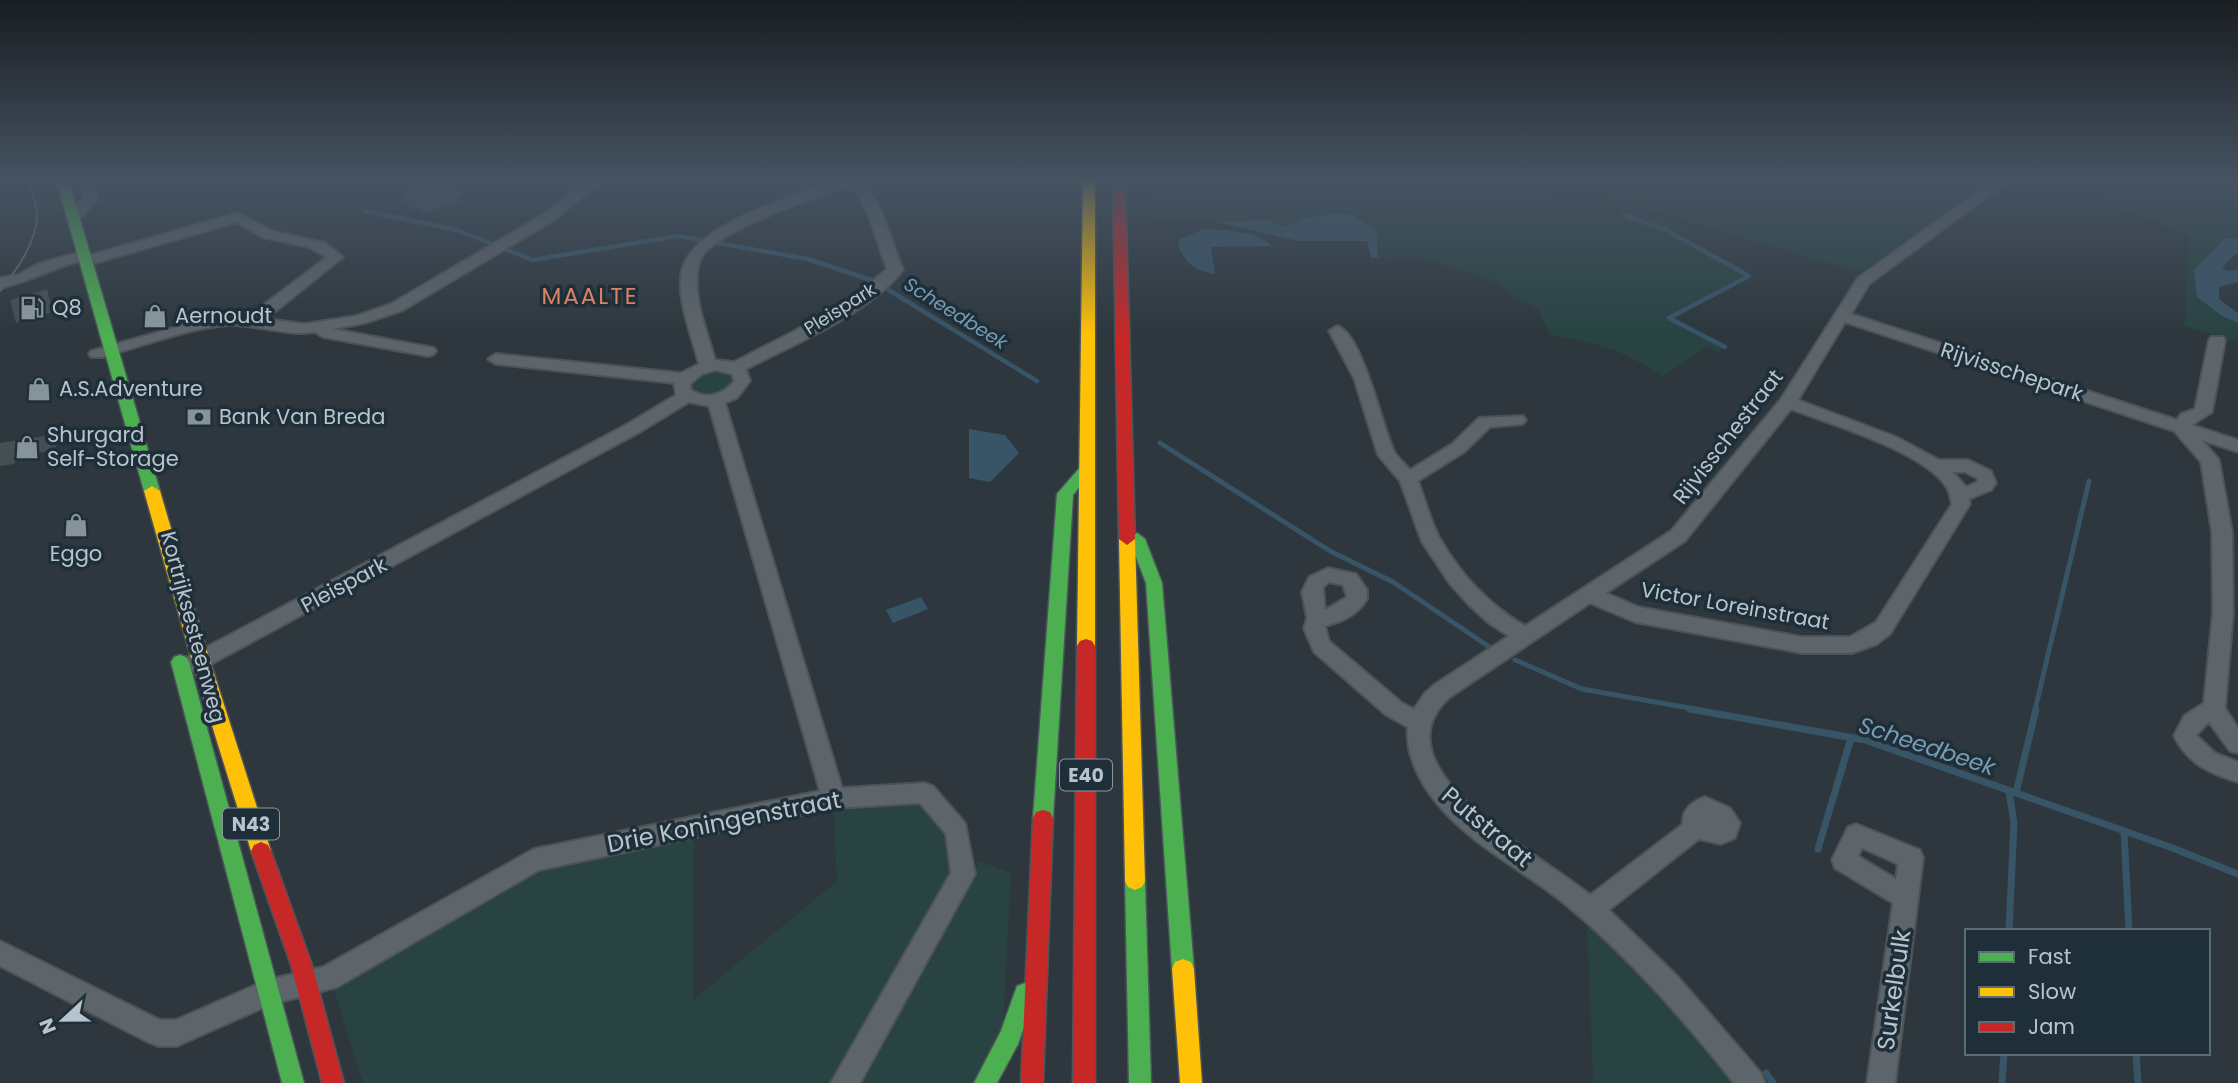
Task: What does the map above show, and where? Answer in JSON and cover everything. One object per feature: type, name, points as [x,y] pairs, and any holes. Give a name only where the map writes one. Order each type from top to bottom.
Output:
[{"type":"main road","name":"Kortrijksesteenweg","points":[[70,233],[80,258]]},
{"type":"main road","name":"Kortrijksesteenweg","points":[[76,233],[104,352],[192,665],[267,993],[293,1083]]},
{"type":"main road","name":"E40","points":[[1084,1083],[1089,233]]},
{"type":"main road","name":"E40","points":[[1120,233],[1140,1083]]},
{"type":"main road","name":"Kortrijksesteenweg","points":[[104,352],[118,434]]},
{"type":"main road","points":[[1031,1083],[1045,767],[1065,494],[1088,467]]},
{"type":"main road","points":[[1128,514],[1154,583],[1191,1083]]},
{"type":"main road","name":"Kortrijksesteenweg","points":[[176,644],[192,665],[281,901],[307,984],[333,1083]]},
{"type":"main road","points":[[985,1083],[1010,1036],[1036,964]]},
{"type":"main road","points":[[1185,996],[1202,1046],[1208,1083]]},
{"type":"street","points":[[1,285],[22,279],[43,267],[178,233]]},
{"type":"street","points":[[253,321],[336,257],[316,243],[282,239],[263,233]]},
{"type":"street","points":[[304,329],[382,314],[523,233]]},
{"type":"street","name":"Pleispark","points":[[192,665],[620,435],[686,388],[694,371],[708,366],[689,293],[689,274],[695,255],[706,243],[726,233]]},
{"type":"street","name":"Pleispark","points":[[735,368],[850,307],[880,285],[895,270],[882,233]]},
{"type":"street","name":"Rijvisschestraat","points":[[1527,636],[1678,536],[1788,402],[1842,316],[1853,293],[1863,281],[1930,233]]},
{"type":"street","points":[[382,314],[382,342]]},
{"type":"street","name":"Rijvisschepark","points":[[1842,316],[2238,447]]},
{"type":"street","points":[[104,352],[200,324],[234,320],[304,329],[428,351]]},
{"type":"street","points":[[1317,618],[1314,629],[1321,646],[1394,709],[1419,722],[1422,711],[1431,699],[1527,636],[1497,619],[1457,579],[1429,537],[1408,479],[1387,455],[1362,378],[1337,331]]},
{"type":"street","points":[[2203,412],[2217,340]]},
{"type":"street","points":[[496,359],[686,388],[698,401],[716,400],[730,395],[740,386],[742,376],[735,368],[723,365],[708,366]]},
{"type":"street","points":[[716,400],[834,797]]},
{"type":"street","name":"Victor Loreinstraat","points":[[1590,595],[1648,616],[1802,645],[1852,645],[1870,638],[1883,628],[1961,504],[1962,495],[1949,474],[1917,453],[1788,402]]},
{"type":"street","points":[[2181,428],[2187,418],[2203,412]]},
{"type":"street","points":[[2203,412],[2238,447],[2210,460],[2230,572],[2231,611],[2214,708],[2220,722],[2238,744]]},
{"type":"street","points":[[1408,479],[1458,448],[1480,424],[1517,420]]},
{"type":"street","name":"Rijvisschepark","points":[[2181,428],[2210,460]]},
{"type":"street","name":"Victor Loreinstraat","points":[[1939,466],[1968,466],[1985,475],[1985,486],[1962,495]]},
{"type":"street","points":[[2214,708],[2194,720],[2186,729],[2185,736],[2199,754],[2213,763],[2238,772]]},
{"type":"street","name":"Putstraat","points":[[1419,722],[1419,737],[1426,767],[1446,797],[1590,910],[1685,1003],[1751,1083]]},
{"type":"street","name":"Drie Koningenstraat","points":[[0,953],[158,1033],[177,1033],[267,993],[328,978],[534,860],[834,797],[925,793],[957,830],[963,874],[845,1083]]},
{"type":"street","points":[[1590,910],[1696,828]]},
{"type":"street","name":"Surkelbulk","points":[[1881,1083],[1906,898]]},
{"type":"green space","points":[[1353,233],[1670,233],[1749,276],[1670,318],[1725,347],[1719,352],[1708,346],[1663,376],[1634,359],[1609,349],[1550,335],[1537,308],[1510,296],[1500,283],[1421,257],[1378,258],[1379,242]]},
{"type":"green space","points":[[1725,233],[1916,233],[1861,272]]},
{"type":"green space","points":[[2181,233],[2238,233],[2238,239],[2194,270],[2222,316],[2238,323],[2238,342],[2184,326],[2190,236]]},
{"type":"green space","points":[[715,369],[733,373],[736,380],[717,394],[694,392],[691,388],[692,380]]},
{"type":"green space","points":[[918,799],[948,830],[955,877],[839,1083],[363,1083],[332,984],[531,866],[694,834],[693,1000],[837,881],[833,804]]},
{"type":"green space","points":[[979,861],[1011,873],[1000,1083],[858,1083]]},
{"type":"green space","points":[[1587,920],[1684,1021],[1734,1083],[1593,1083]]},
{"type":"water","points":[[1196,233],[1240,233],[1258,237],[1272,246],[1211,247],[1215,274],[1192,266],[1178,246],[1180,239]]},
{"type":"water","points":[[1261,233],[1377,233],[1378,258],[1371,258],[1367,241],[1298,241]]},
{"type":"water","points":[[2225,238],[2238,239],[2238,252],[2222,267],[2227,271],[2238,270],[2238,282],[2219,287],[2219,299],[2238,313],[2238,323],[2222,316],[2197,297],[2194,270]]},
{"type":"water","points":[[969,429],[1005,435],[1019,453],[990,482],[969,478]]},
{"type":"water","points":[[921,597],[928,609],[893,623],[886,610]]},
{"type":"building","name":"Q8","points":[[47,289],[53,312],[16,323],[10,300]]},
{"type":"building","name":"Shurgard Self-Storage","points":[[64,433],[53,451],[21,455],[14,464],[0,466],[0,443]]},
{"type":"waterway","name":"Scheedbeek","points":[[463,233],[533,260],[678,236],[808,259],[874,281],[1037,381]]},
{"type":"waterway","points":[[1671,233],[1749,276],[1669,318],[1725,347]]},
{"type":"waterway","name":"Scheedbeek","points":[[1160,443],[1330,551],[1393,582],[1491,648]]},
{"type":"waterway","points":[[2035,710],[2089,481]]},
{"type":"waterway","name":"Scheedbeek","points":[[1515,660],[1582,689],[1700,710]]},
{"type":"waterway","name":"Scheedbeek","points":[[1690,709],[1865,740],[2016,793]]},
{"type":"waterway","points":[[2016,793],[2036,709]]},
{"type":"waterway","points":[[1818,849],[1851,738]]},
{"type":"waterway","points":[[2009,791],[2014,823],[2009,929]]},
{"type":"waterway","name":"Scheedbeek","points":[[2016,793],[2238,874]]},
{"type":"waterway","points":[[2124,831],[2129,929]]},
{"type":"waterway","points":[[2002,1083],[2004,1055]]},
{"type":"waterway","points":[[2136,1055],[2138,1083]]},
{"type":"waterway","points":[[1766,1073],[1773,1083]]},
{"type":"tram line","points":[[0,291],[30,246],[34,233]]},
{"type":"traffic: fast","points":[[78,233],[152,491]]},
{"type":"traffic: fast","points":[[1043,818],[1065,494],[1088,467]]},
{"type":"traffic: fast","points":[[1137,539],[1154,583],[1183,969]]},
{"type":"traffic: fast","points":[[180,662],[293,1083]]},
{"type":"traffic: fast","points":[[1135,881],[1140,1083]]},
{"type":"traffic: fast","points":[[985,1083],[1010,1036],[1025,993]]},
{"type":"traffic: slow","points":[[1086,646],[1089,233]]},
{"type":"traffic: slow","points":[[152,491],[201,661],[261,851]]},
{"type":"traffic: slow","points":[[1127,539],[1135,881]]},
{"type":"traffic: slow","points":[[1183,969],[1191,1083]]},
{"type":"traffic: jam","points":[[1120,233],[1127,539]]},
{"type":"traffic: jam","points":[[1084,1083],[1086,646]]},
{"type":"traffic: jam","points":[[1032,1083],[1043,818]]},
{"type":"traffic: jam","points":[[261,851],[302,965],[333,1083]]},
{"type":"place","name":"Q8","points":[[32,308]]},
{"type":"place","name":"Aernoudt","points":[[155,316]]},
{"type":"place","name":"A.S.Adventure","points":[[39,389]]},
{"type":"place","name":"Bank Van Breda","points":[[199,417]]},
{"type":"place","name":"Shurgard Self-Storage","points":[[27,447]]},
{"type":"place","name":"Eggo","points":[[76,525]]},
{"type":"district","name":"MAALTE","points":[[590,296]]}]
